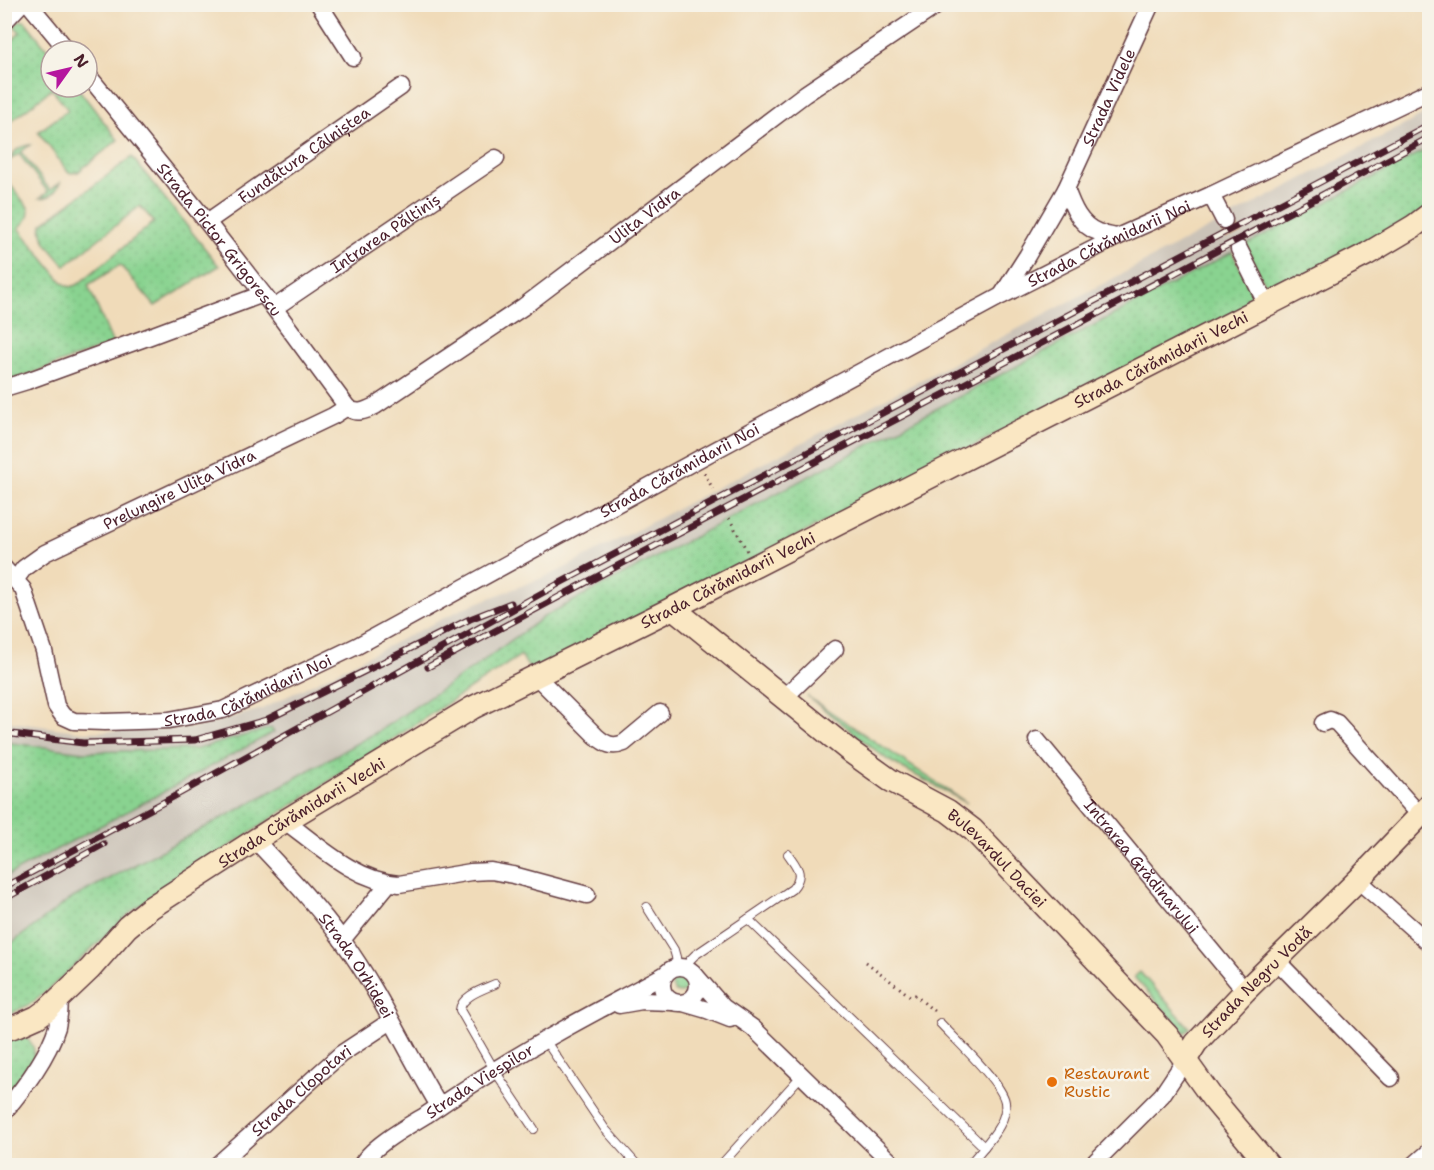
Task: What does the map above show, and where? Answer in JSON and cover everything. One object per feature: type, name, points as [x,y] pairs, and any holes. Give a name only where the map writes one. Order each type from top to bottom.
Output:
[{"type":"street","points":[[4,22],[21,4]]},
{"type":"street","points":[[29,4],[58,39]]},
{"type":"street","points":[[319,4],[354,57]]},
{"type":"street","name":"Ulița Vidra","points":[[347,407],[359,412],[375,406],[489,331],[551,288],[805,94],[939,4]]},
{"type":"street","name":"Strada Videle","points":[[1001,296],[1066,189],[1151,4]]},
{"type":"street","name":"Fundătura Câlniștea","points":[[207,222],[401,87]]},
{"type":"street","name":"Strada Pictor Grigorescu","points":[[99,89],[207,222],[347,407]]},
{"type":"street","name":"Strada Cărămidarii Noi","points":[[10,574],[23,589],[44,651],[56,706],[63,716],[74,721],[169,720],[223,710],[357,646],[1001,296],[1118,237],[1430,91]]},
{"type":"street","name":"Intrarea Păltiniș","points":[[274,308],[496,158]]},
{"type":"street","points":[[1066,189],[1071,203],[1085,224],[1097,232],[1118,237]]},
{"type":"street","points":[[1211,195],[1224,220]]},
{"type":"street","name":"Strada Cărămidarii Vechi","points":[[4,1030],[37,1017],[90,969],[113,941],[163,899],[285,821],[472,708],[1367,254],[1430,214]]},
{"type":"street","points":[[1239,249],[1267,305]]},
{"type":"street","points":[[4,388],[263,294]]},
{"type":"street","name":"Prelungire Ulița Vidra","points":[[10,574],[24,568],[45,553],[333,416],[347,407]]},
{"type":"street","name":"Bulevardul Daciei","points":[[673,608],[851,752],[891,780],[948,811],[972,830],[1167,1035],[1213,1099],[1269,1166]]},
{"type":"street","points":[[785,698],[835,649]]},
{"type":"street","points":[[536,676],[607,745],[618,746],[624,743],[660,713]]},
{"type":"street","points":[[1323,723],[1330,720],[1337,723],[1425,810]]},
{"type":"street","name":"Intrarea Grădinarului","points":[[1037,740],[1245,992]]},
{"type":"street","name":"Strada Negru Vodă","points":[[1091,1166],[1162,1095],[1196,1043],[1425,810]]},
{"type":"street","points":[[285,821],[346,865],[389,883],[399,884],[471,872],[491,871],[587,895]]},
{"type":"street","name":"Strada Orhideei","points":[[255,840],[342,940],[364,973],[439,1106]]},
{"type":"street","points":[[1358,880],[1430,944]]},
{"type":"street","points":[[342,940],[389,883]]},
{"type":"street","points":[[1276,960],[1391,1078]]},
{"type":"street","points":[[681,971],[698,985],[696,994],[688,1001],[678,1002],[668,998],[662,990],[662,981],[681,971]]},
{"type":"street","name":"Strada Viespilor","points":[[361,1166],[373,1151],[495,1071],[606,1007],[681,971],[723,1007],[753,1028],[895,1166]]},
{"type":"street","points":[[4,1112],[40,1063],[50,1044],[57,1027],[60,998]]},
{"type":"street","name":"Strada Viespilor","points":[[606,1007],[642,1001],[678,1002],[707,1010],[753,1028]]},
{"type":"street","name":"Strada Clopotari","points":[[216,1166],[342,1054],[391,1021]]},
{"type":"street","points":[[1413,1166],[1429,1152]]},
{"type":"lane","points":[[681,971],[695,955],[796,884],[799,873],[788,854]]},
{"type":"lane","points":[[647,907],[674,950],[681,971]]},
{"type":"lane","points":[[748,919],[984,1148]]},
{"type":"lane","points":[[495,984],[465,999],[460,1004],[460,1010],[495,1071],[534,1129]]},
{"type":"lane","points":[[940,1023],[992,1078],[1001,1090],[1005,1101],[1002,1120],[984,1148],[968,1166]]},
{"type":"lane","points":[[546,1040],[605,1129],[638,1166]]},
{"type":"lane","points":[[720,1166],[801,1076]]},
{"type":"path","points":[[729,518],[755,566]]},
{"type":"shaded area","points":[[1429,112],[1429,148],[545,616],[473,668],[377,732],[69,900],[5,948],[5,721],[84,732],[193,728],[262,709],[466,607],[555,573]]},
{"type":"green space","points":[[20,21],[25,21],[39,39],[39,99],[5,126],[5,48],[20,32],[14,26]]},
{"type":"green space","points":[[60,99],[86,99],[118,140],[78,172],[72,173],[68,172],[38,132],[68,110]]},
{"type":"green space","points":[[30,145],[21,152],[50,190],[60,183],[50,196],[40,198],[48,192],[19,154],[10,160],[18,149]]},
{"type":"green space","points":[[1429,148],[1429,206],[1409,222],[1274,291],[1266,287],[1245,245]]},
{"type":"green space","points":[[132,157],[219,266],[155,306],[120,265],[88,285],[113,344],[5,383],[4,177],[29,210],[26,221],[19,228],[63,283],[70,287],[77,285],[154,222],[140,206],[65,266],[45,241],[41,230],[42,224]]},
{"type":"green space","points":[[1232,252],[1252,290],[1253,295],[1249,305],[531,672],[521,655],[134,909],[34,1002],[5,1017],[5,948],[69,900],[377,732],[473,668],[545,616]]},
{"type":"green space","points":[[807,696],[967,803],[888,760]]},
{"type":"green space","points":[[271,728],[274,732],[5,877],[5,742],[84,752],[197,749]]},
{"type":"green space","points":[[1140,972],[1190,1028],[1185,1033],[1134,977]]},
{"type":"green space","points":[[677,977],[683,977],[688,985],[686,991],[677,993],[672,988],[672,982]]},
{"type":"green space","points":[[14,1033],[30,1041],[34,1048],[34,1057],[5,1096],[5,1036]]},
{"type":"tunnel","points":[[1224,220],[1239,249]]},
{"type":"railway","points":[[4,887],[164,802],[560,583],[1430,124]]},
{"type":"railway","points":[[428,667],[1430,137]]},
{"type":"railway","points":[[4,733],[83,743],[195,740],[266,720],[470,619],[511,603]]},
{"type":"railway","points":[[4,899],[104,844]]},
{"type":"place","name":"Restaurant Rustic","points":[[1052,1082]]}]
